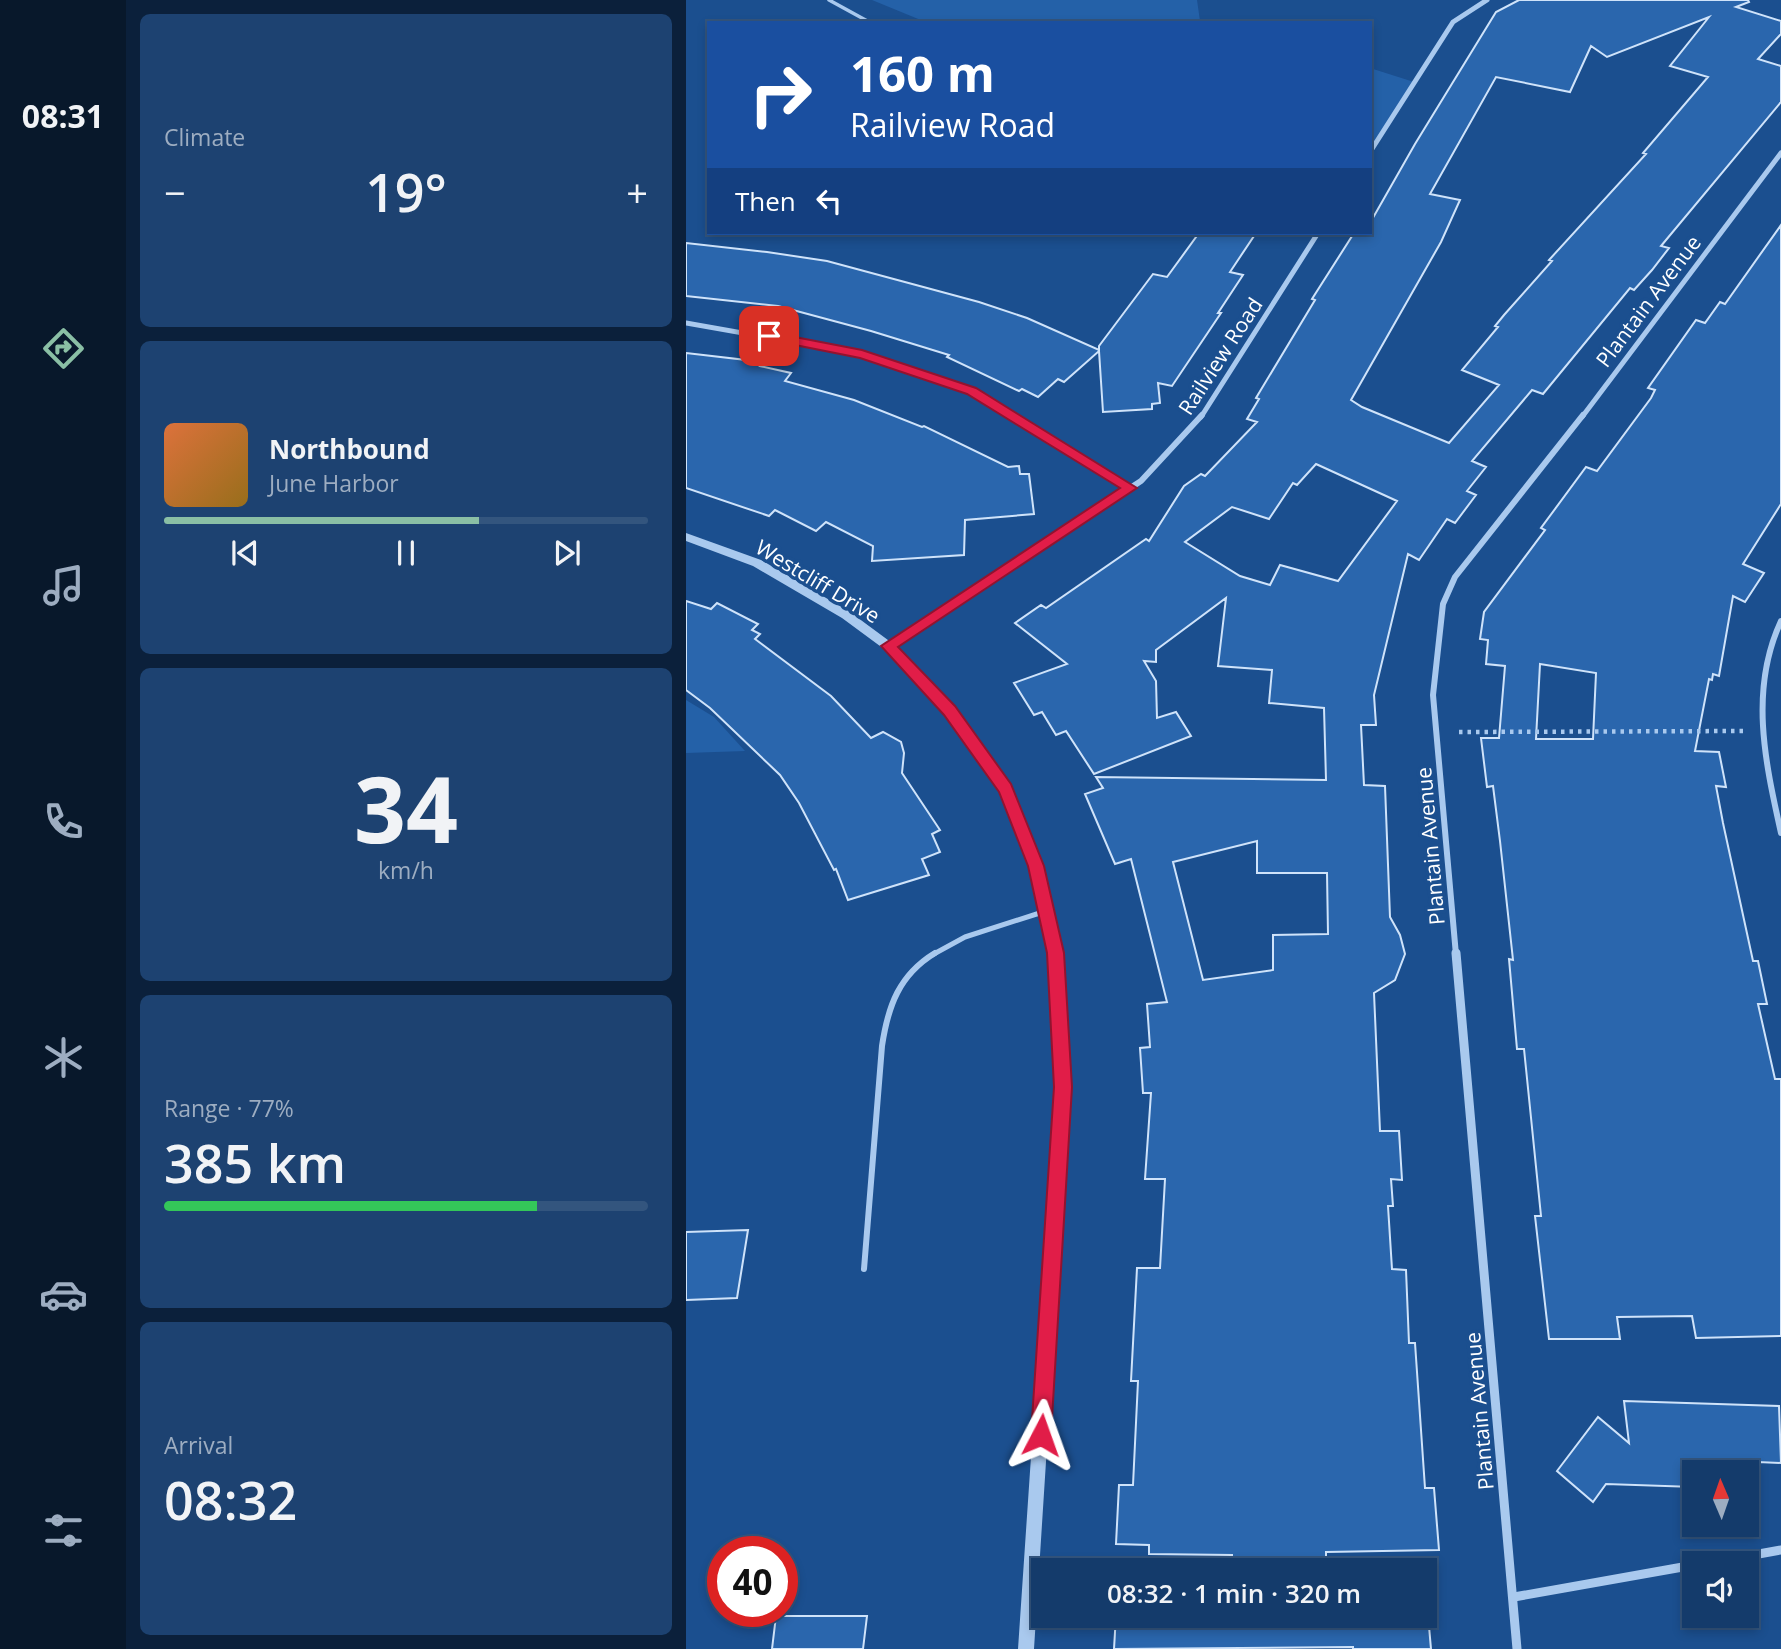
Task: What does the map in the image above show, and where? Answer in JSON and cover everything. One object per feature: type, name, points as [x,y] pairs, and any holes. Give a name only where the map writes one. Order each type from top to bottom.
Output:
[{"type":"street","points":[[1372,149],[1453,22],[1488,0]]},
{"type":"street","name":"Plantain Avenue","points":[[1517,1649],[1433,695],[1443,604],[1455,577],[1637,347],[1781,153]]},
{"type":"street","name":"Railview Road","points":[[888,646],[1141,481],[1199,420],[1317,235]]},
{"type":"street","points":[[686,323],[722,327],[862,354],[971,391],[1130,488]]},
{"type":"street","name":"Westcliff Drive","points":[[686,537],[757,563],[846,615],[888,646],[950,710],[1005,789],[1036,866],[1055,953],[1063,1087],[1026,1649]]},
{"type":"street","points":[[1781,621],[1773,634],[1760,698],[1762,730],[1781,833]]},
{"type":"street","points":[[1759,1554],[1781,1550]]},
{"type":"street","points":[[1514,1597],[1682,1567]]},
{"type":"lane","points":[[829,0],[867,21]]},
{"type":"lane","points":[[864,1269],[882,1045],[887,1014],[898,988],[920,963],[940,948],[1046,911]]},
{"type":"path","points":[[1437,732],[1762,730]]},
{"type":"shaded area","points":[[872,0],[1197,0],[1200,21],[923,21]]},
{"type":"shaded area","points":[[1372,69],[1414,82],[1372,151]]},
{"type":"shaded area","points":[[686,700],[714,717],[745,751],[686,753]]},
{"type":"building","points":[[1519,0],[1748,0],[1749,2],[1736,7],[1781,21],[1781,34],[1758,59],[1781,66],[1781,102],[1661,246],[1669,248],[1652,270],[1634,290],[1630,288],[1543,394],[1532,390],[1472,461],[1486,467],[1467,491],[1476,495],[1455,523],[1447,519],[1419,560],[1408,554],[1374,695],[1376,725],[1361,725],[1364,785],[1385,786],[1390,917],[1400,935],[1405,954],[1395,980],[1374,993],[1380,1131],[1399,1131],[1402,1180],[1391,1179],[1393,1206],[1388,1206],[1392,1269],[1406,1270],[1409,1343],[1415,1343],[1425,1488],[1434,1488],[1439,1550],[1326,1552],[1326,1558],[1232,1558],[1232,1555],[1149,1554],[1149,1545],[1116,1544],[1119,1485],[1133,1485],[1138,1381],[1131,1381],[1137,1268],[1160,1268],[1165,1179],[1145,1179],[1151,1093],[1143,1093],[1140,1048],[1150,1047],[1147,1004],[1167,1002],[1131,859],[1115,864],[1085,794],[1103,788],[1096,777],[1326,780],[1324,708],[1269,703],[1272,670],[1218,666],[1226,598],[1156,650],[1156,662],[1144,661],[1156,681],[1157,718],[1176,712],[1191,736],[1094,774],[1066,731],[1056,735],[1042,712],[1034,715],[1014,683],[1067,664],[1015,623],[1041,605],[1046,608],[1146,539],[1149,541],[1184,486],[1201,474],[1205,476],[1257,422],[1247,419],[1259,399],[1256,398],[1315,300],[1312,299],[1353,235],[1372,235],[1372,219],[1496,12]],"holes":[[[1709,17],[1670,66],[1708,77],[1643,153],[1646,154],[1549,260],[1552,261],[1504,315],[1495,326],[1498,327],[1462,370],[1499,385],[1449,443],[1351,400],[1441,242],[1460,200],[1430,194],[1496,77],[1570,92],[1591,46],[1607,57]],[[1316,464],[1397,501],[1338,581],[1280,565],[1270,585],[1240,576],[1185,542],[1232,507],[1269,519],[1293,483],[1297,485]],[[1257,841],[1257,873],[1327,873],[1328,934],[1273,935],[1273,970],[1203,980],[1173,862]]]},
{"type":"building","points":[[1781,225],[1781,504],[1743,564],[1764,573],[1745,602],[1733,596],[1719,676],[1713,674],[1712,680],[1709,679],[1695,751],[1719,752],[1726,787],[1716,786],[1723,823],[1753,961],[1758,961],[1767,1004],[1758,1004],[1775,1079],[1781,1079],[1781,1336],[1696,1338],[1692,1316],[1617,1317],[1620,1339],[1549,1339],[1535,1216],[1541,1216],[1524,1049],[1517,1049],[1509,959],[1513,960],[1500,841],[1493,786],[1487,787],[1481,738],[1499,738],[1505,666],[1486,664],[1488,640],[1480,639],[1484,612],[1545,530],[1541,528],[1586,467],[1597,471],[1651,398],[1655,390],[1648,388],[1696,320],[1705,323],[1720,302],[1725,304]],"holes":[[[1540,664],[1596,673],[1593,739],[1536,739]]]},
{"type":"building","points":[[1198,235],[1255,235],[1230,272],[1243,275],[1218,313],[1221,313],[1172,386],[1158,383],[1160,403],[1152,404],[1152,409],[1103,412],[1099,351],[1064,382],[1058,379],[1038,397],[1022,389],[1019,391],[947,357],[949,355],[871,331],[778,306],[686,296],[686,243],[827,261],[979,302],[1027,318],[1099,350],[1099,346],[1153,274],[1167,277]]},
{"type":"building","points":[[686,353],[763,362],[760,366],[791,373],[785,381],[854,400],[924,426],[1008,467],[1019,466],[1020,474],[1029,474],[1034,514],[965,520],[964,555],[872,561],[873,546],[826,522],[816,531],[775,510],[769,516],[686,488]]},
{"type":"building","points":[[686,601],[711,609],[717,603],[758,624],[752,630],[760,634],[755,639],[831,696],[871,738],[883,732],[901,742],[904,753],[902,773],[940,830],[932,834],[940,852],[922,859],[929,875],[848,900],[836,869],[834,870],[799,803],[780,775],[710,708],[686,690]]},
{"type":"building","points":[[748,1230],[737,1298],[686,1300],[686,1232]]},
{"type":"building","points":[[1624,1401],[1779,1406],[1781,1463],[1759,1460],[1682,1460],[1682,1487],[1606,1484],[1593,1502],[1557,1471],[1598,1417],[1629,1443]]},
{"type":"building","points":[[798,1616],[867,1616],[863,1649],[772,1649],[775,1627],[798,1627]]},
{"type":"building","points":[[1115,1628],[1429,1628],[1431,1649],[1353,1647],[1114,1649]]},
{"type":"route","points":[[769,336],[862,354],[971,391],[1130,488],[888,646],[950,710],[1005,789],[1036,866],[1055,953],[1063,1087],[1041,1435]]}]
